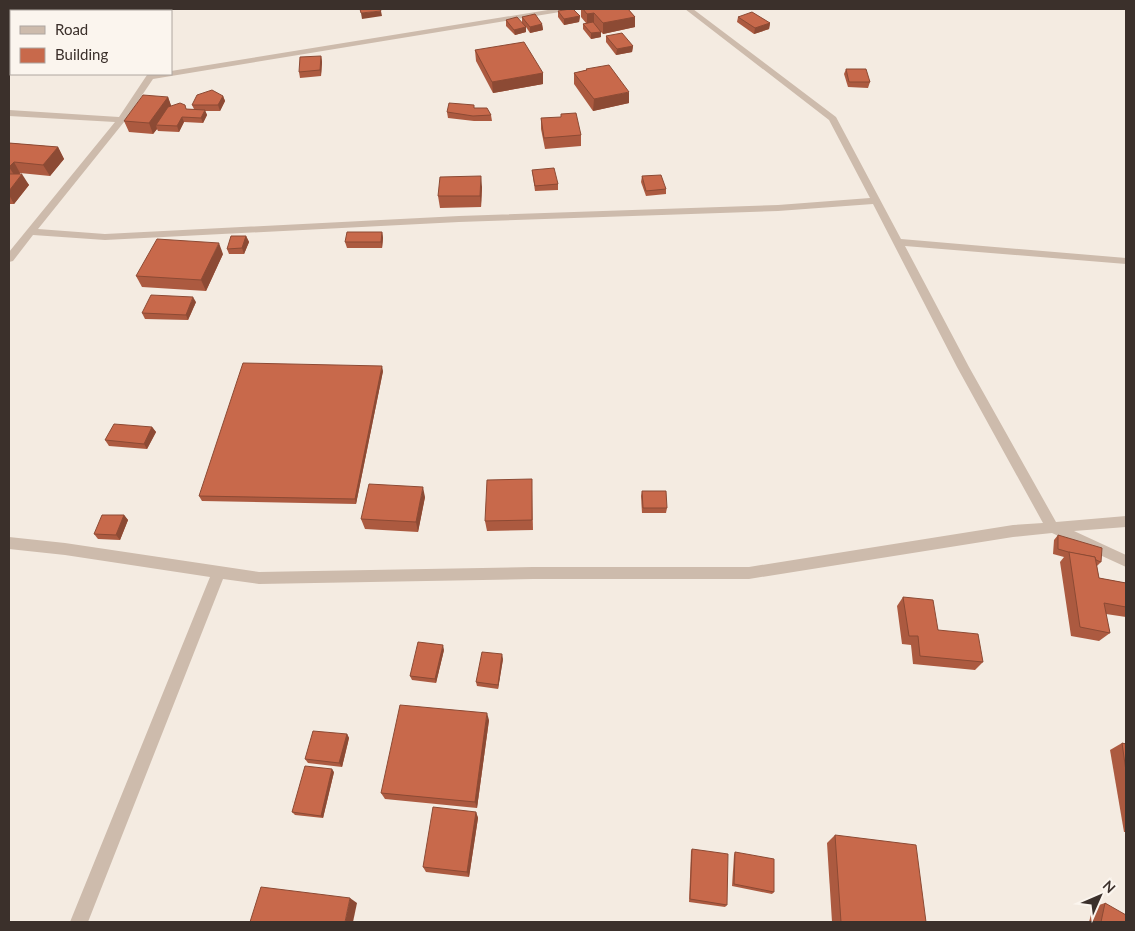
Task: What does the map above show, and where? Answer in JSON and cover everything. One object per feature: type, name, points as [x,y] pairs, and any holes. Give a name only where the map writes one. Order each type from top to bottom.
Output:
[{"type":"street","points":[[172,73],[566,9]]},
{"type":"street","points":[[689,9],[833,119],[897,242],[1052,527],[1126,561]]},
{"type":"street","points":[[9,259],[121,120],[150,77],[162,75]]},
{"type":"street","points":[[9,113],[121,120]]},
{"type":"street","points":[[30,232],[105,237],[459,219],[778,208],[876,201]]},
{"type":"street","points":[[897,242],[1126,261]]},
{"type":"street","points":[[9,543],[66,549],[258,578],[533,573],[749,573],[1013,531],[1126,521]]},
{"type":"street","points":[[79,922],[219,572]]},
{"type":"building","points":[[360,9],[380,9],[381,11],[361,13]]},
{"type":"building","points":[[573,9],[580,16],[564,19],[558,11]]},
{"type":"building","points":[[583,9],[628,9],[635,17],[603,23],[594,13],[587,14]]},
{"type":"building","points":[[752,12],[770,23],[755,28],[738,17]]},
{"type":"building","points":[[535,14],[542,24],[530,27],[522,17]]},
{"type":"building","points":[[517,17],[526,27],[514,30],[506,20]]},
{"type":"building","points":[[593,22],[601,32],[591,33],[583,24]]},
{"type":"building","points":[[622,33],[633,46],[617,49],[606,36]]},
{"type":"building","points":[[524,42],[543,73],[492,82],[475,50]]},
{"type":"building","points":[[321,56],[320,70],[299,72],[300,57]]},
{"type":"building","points":[[609,65],[629,92],[594,99],[574,73]]},
{"type":"building","points":[[846,69],[866,69],[870,82],[849,82]]},
{"type":"building","points":[[212,90],[223,96],[218,105],[192,105],[197,95]]},
{"type":"building","points":[[143,95],[168,97],[149,123],[124,121]]},
{"type":"building","points":[[180,103],[185,105],[186,109],[205,110],[201,118],[182,117],[177,126],[156,125],[168,107]]},
{"type":"building","points":[[449,103],[474,105],[474,108],[487,108],[491,115],[473,116],[447,112]]},
{"type":"building","points":[[576,113],[581,135],[544,138],[541,118],[561,117],[561,114]]},
{"type":"building","points":[[9,143],[58,147],[43,165],[14,162],[9,167]]},
{"type":"building","points":[[554,168],[558,184],[535,186],[532,170]]},
{"type":"building","points":[[9,174],[22,174],[9,191]]},
{"type":"building","points":[[661,175],[666,189],[646,191],[642,176]]},
{"type":"building","points":[[481,176],[480,196],[438,196],[440,177]]},
{"type":"building","points":[[347,232],[382,232],[381,242],[345,242]]},
{"type":"building","points":[[231,236],[246,236],[242,248],[227,249]]},
{"type":"building","points":[[157,239],[219,243],[201,280],[136,276]]},
{"type":"building","points":[[151,295],[193,297],[186,315],[142,313]]},
{"type":"building","points":[[243,363],[382,366],[355,499],[199,496]]},
{"type":"building","points":[[114,424],[152,427],[144,444],[105,440]]},
{"type":"building","points":[[532,479],[532,520],[485,521],[487,480]]},
{"type":"building","points":[[369,484],[423,487],[416,522],[361,519]]},
{"type":"building","points":[[642,491],[666,491],[667,508],[643,508]]},
{"type":"building","points":[[102,515],[124,515],[116,535],[94,534]]},
{"type":"building","points":[[1058,535],[1102,548],[1101,562],[1096,560],[1095,557],[1058,549]]},
{"type":"building","points":[[1069,552],[1095,557],[1099,578],[1126,583],[1126,607],[1104,603],[1110,633],[1080,627]]},
{"type":"building","points":[[903,597],[933,600],[938,630],[978,634],[983,662],[920,656],[918,636],[909,636]]},
{"type":"building","points":[[418,642],[443,645],[435,679],[410,676]]},
{"type":"building","points":[[482,652],[502,654],[498,685],[476,682]]},
{"type":"building","points":[[400,705],[487,713],[475,802],[381,793]]},
{"type":"building","points":[[313,731],[347,734],[339,763],[305,759]]},
{"type":"building","points":[[1122,743],[1126,744],[1126,771]]},
{"type":"building","points":[[305,766],[332,769],[321,816],[292,812]]},
{"type":"building","points":[[433,807],[476,812],[467,872],[423,867]]},
{"type":"building","points":[[835,835],[916,845],[926,922],[841,922]]},
{"type":"building","points":[[692,849],[728,854],[727,905],[690,899]]},
{"type":"building","points":[[735,852],[774,859],[774,892],[734,884]]},
{"type":"building","points":[[261,887],[350,898],[345,922],[250,922]]},
{"type":"building","points":[[1105,903],[1126,915],[1126,922],[1101,922]]}]
